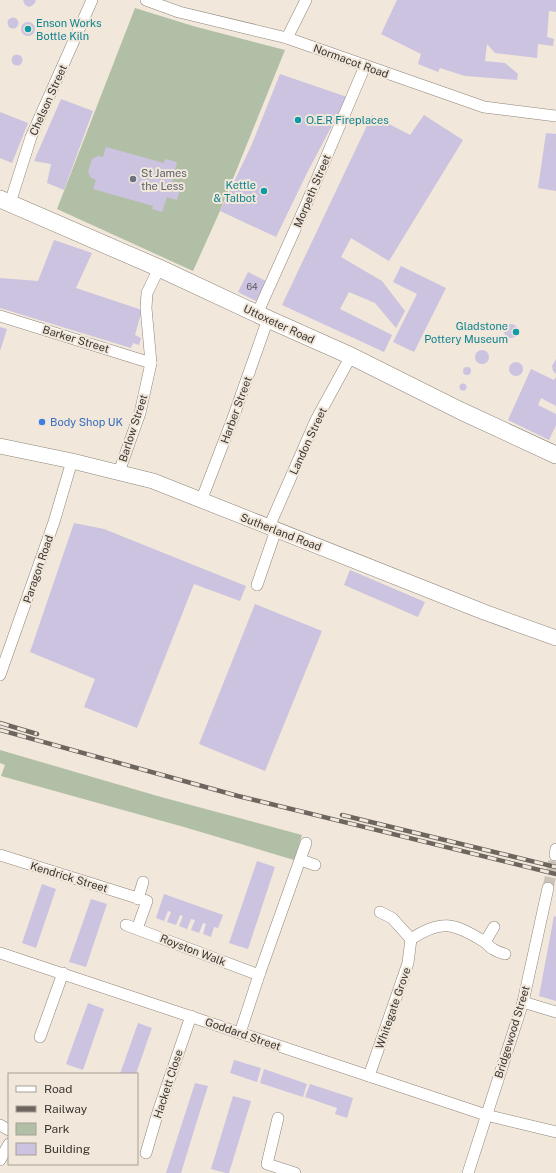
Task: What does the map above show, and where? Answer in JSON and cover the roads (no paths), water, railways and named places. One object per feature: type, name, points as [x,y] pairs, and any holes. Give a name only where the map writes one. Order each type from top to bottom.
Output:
[{"type":"main road","name":"Uttoxeter Road","points":[[5,201],[159,268],[262,317],[350,356],[556,455]]},
{"type":"street","name":"Chelson Street","points":[[5,201],[31,137],[92,0]]},
{"type":"street","name":"Normacot Road","points":[[146,0],[178,12],[287,38],[484,107],[556,116]]},
{"type":"street","points":[[287,38],[306,0]]},
{"type":"street","name":"Morpeth Street","points":[[262,317],[305,207],[365,66]]},
{"type":"street","name":"Barlow Street","points":[[118,472],[140,413],[151,363],[146,308],[147,293],[159,268]]},
{"type":"street","name":"Barker Street","points":[[0,316],[151,363]]},
{"type":"street","name":"Harber Street","points":[[201,500],[233,418],[262,317]]},
{"type":"street","name":"Landon Street","points":[[256,585],[273,528],[316,420],[350,356]]},
{"type":"street","name":"Sutherland Road","points":[[0,446],[72,461],[153,481],[484,612],[556,638]]},
{"type":"street","name":"Paragon Road","points":[[0,675],[54,522],[72,461]]},
{"type":"street","points":[[240,1033],[306,843]]},
{"type":"street","name":"Kendrick Street","points":[[0,855],[138,899]]},
{"type":"street","points":[[301,860],[315,865]]},
{"type":"street","points":[[137,929],[147,901],[138,899],[143,882]]},
{"type":"street","name":"Bridgewood Street","points":[[468,1173],[523,1002],[548,888]]},
{"type":"street","points":[[380,912],[392,918],[411,939],[424,930],[446,925],[462,929],[485,942],[493,949],[505,954]]},
{"type":"street","name":"Royston Walk","points":[[126,925],[259,975]]},
{"type":"street","points":[[485,942],[494,928]]},
{"type":"street","name":"Whitegate Grove","points":[[369,1076],[408,963],[411,939]]},
{"type":"street","name":"Goddard Street","points":[[0,953],[486,1115],[556,1132]]},
{"type":"street","points":[[40,1037],[63,974]]},
{"type":"street","points":[[523,1002],[556,1012]]},
{"type":"street","name":"Hackett Close","points":[[146,1153],[158,1112],[191,1016]]},
{"type":"street","points":[[278,1118],[266,1164],[295,1173]]},
{"type":"street","points":[[0,1160],[8,1146]]},
{"type":"tunnel","points":[[548,888],[555,855]]},
{"type":"railway","points":[[0,723],[37,734]]},
{"type":"railway","points":[[0,730],[238,796],[556,874]]},
{"type":"railway","points":[[342,815],[556,867]]},
{"type":"place","name":"Enson Works Bottle Kiln","points":[[28,29]]},
{"type":"place","name":"O.E.R Fireplaces","points":[[298,120]]},
{"type":"place","name":"St James the Less","points":[[133,179]]},
{"type":"place","name":"Kettle & Talbot","points":[[264,191]]},
{"type":"place","name":"Gladstone Pottery Museum","points":[[516,332]]},
{"type":"place","name":"Body Shop UK","points":[[42,422]]}]
